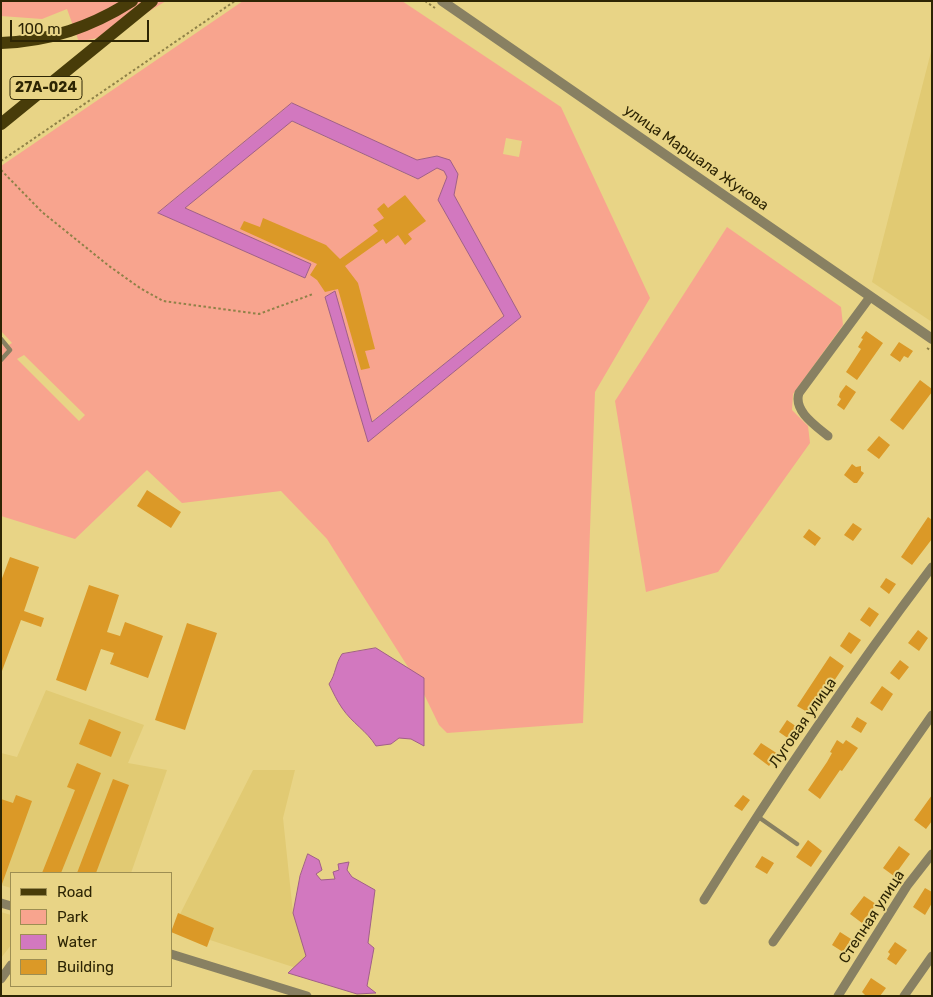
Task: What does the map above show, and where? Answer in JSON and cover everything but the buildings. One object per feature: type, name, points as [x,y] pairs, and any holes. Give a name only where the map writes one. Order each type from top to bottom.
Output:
[{"type":"main road","points":[[1,43],[51,38],[107,17],[132,1]]},
{"type":"main road","name":"27А-024","points":[[1,124],[152,1]]},
{"type":"street","name":"улица Маршала Жукова","points":[[442,1],[932,339]]},
{"type":"street","points":[[828,436],[810,421],[800,408],[797,400],[799,393],[870,297]]},
{"type":"street","name":"Луговая улица","points":[[704,900],[756,816],[894,616],[932,566]]},
{"type":"street","points":[[773,942],[932,715]]},
{"type":"street","name":"Степная улица","points":[[838,996],[907,886],[932,854]]},
{"type":"street","points":[[172,954],[307,996]]},
{"type":"street","points":[[904,996],[932,956]]},
{"type":"street","points":[[1,979],[10,966]]},
{"type":"lane","points":[[1,339],[10,350],[1,360]]},
{"type":"lane","points":[[756,816],[797,844]]},
{"type":"path","points":[[1,161],[235,1]]},
{"type":"path","points":[[1,170],[42,212],[109,266],[140,288],[163,301],[258,314],[313,294]]},
{"type":"shaded area","points":[[932,48],[932,322],[872,282]]},
{"type":"shaded area","points":[[46,690],[144,725],[128,763],[167,770],[131,872],[10,872],[10,888],[1,885],[1,753],[17,757]]},
{"type":"shaded area","points":[[253,770],[295,770],[283,818],[293,913],[327,978],[173,928]]},
{"type":"shaded area","points":[[1,912],[10,915],[10,946],[1,958]]},
{"type":"green space","points":[[1,1],[166,1],[110,35],[79,42],[67,9],[42,19],[1,16]]},
{"type":"green space","points":[[243,1],[402,1],[561,107],[650,298],[595,392],[583,723],[447,733],[439,725],[420,686],[327,539],[281,491],[182,503],[147,470],[75,539],[1,516],[1,343],[5,347],[12,343],[1,331],[1,166]],"holes":[[[292,103],[417,160],[437,156],[458,174],[454,195],[521,317],[369,441],[325,297],[335,292],[371,422],[504,316],[438,200],[448,177],[444,171],[437,168],[417,179],[291,121],[185,208],[311,264],[305,278],[158,213]],[[506,138],[522,141],[519,157],[503,154]],[[24,355],[85,415],[79,421],[17,359]]]},
{"type":"green space","points":[[727,227],[841,307],[843,325],[793,394],[792,410],[808,426],[810,443],[718,572],[646,592],[615,401]]},
{"type":"water","points":[[292,103],[417,160],[437,156],[450,160],[458,174],[454,195],[521,317],[368,442],[325,297],[335,291],[372,422],[504,316],[438,200],[447,177],[444,171],[437,168],[418,179],[292,121],[185,208],[311,264],[305,278],[158,213]]},
{"type":"water","points":[[376,648],[424,678],[424,746],[411,739],[399,738],[391,744],[376,746],[346,713],[329,684],[342,654]]},
{"type":"water","points":[[308,854],[319,860],[322,870],[316,874],[321,880],[335,879],[333,872],[339,870],[338,864],[349,862],[347,870],[352,877],[375,890],[368,943],[374,948],[367,986],[376,993],[357,994],[288,973],[306,956],[293,913],[300,876]]}]
